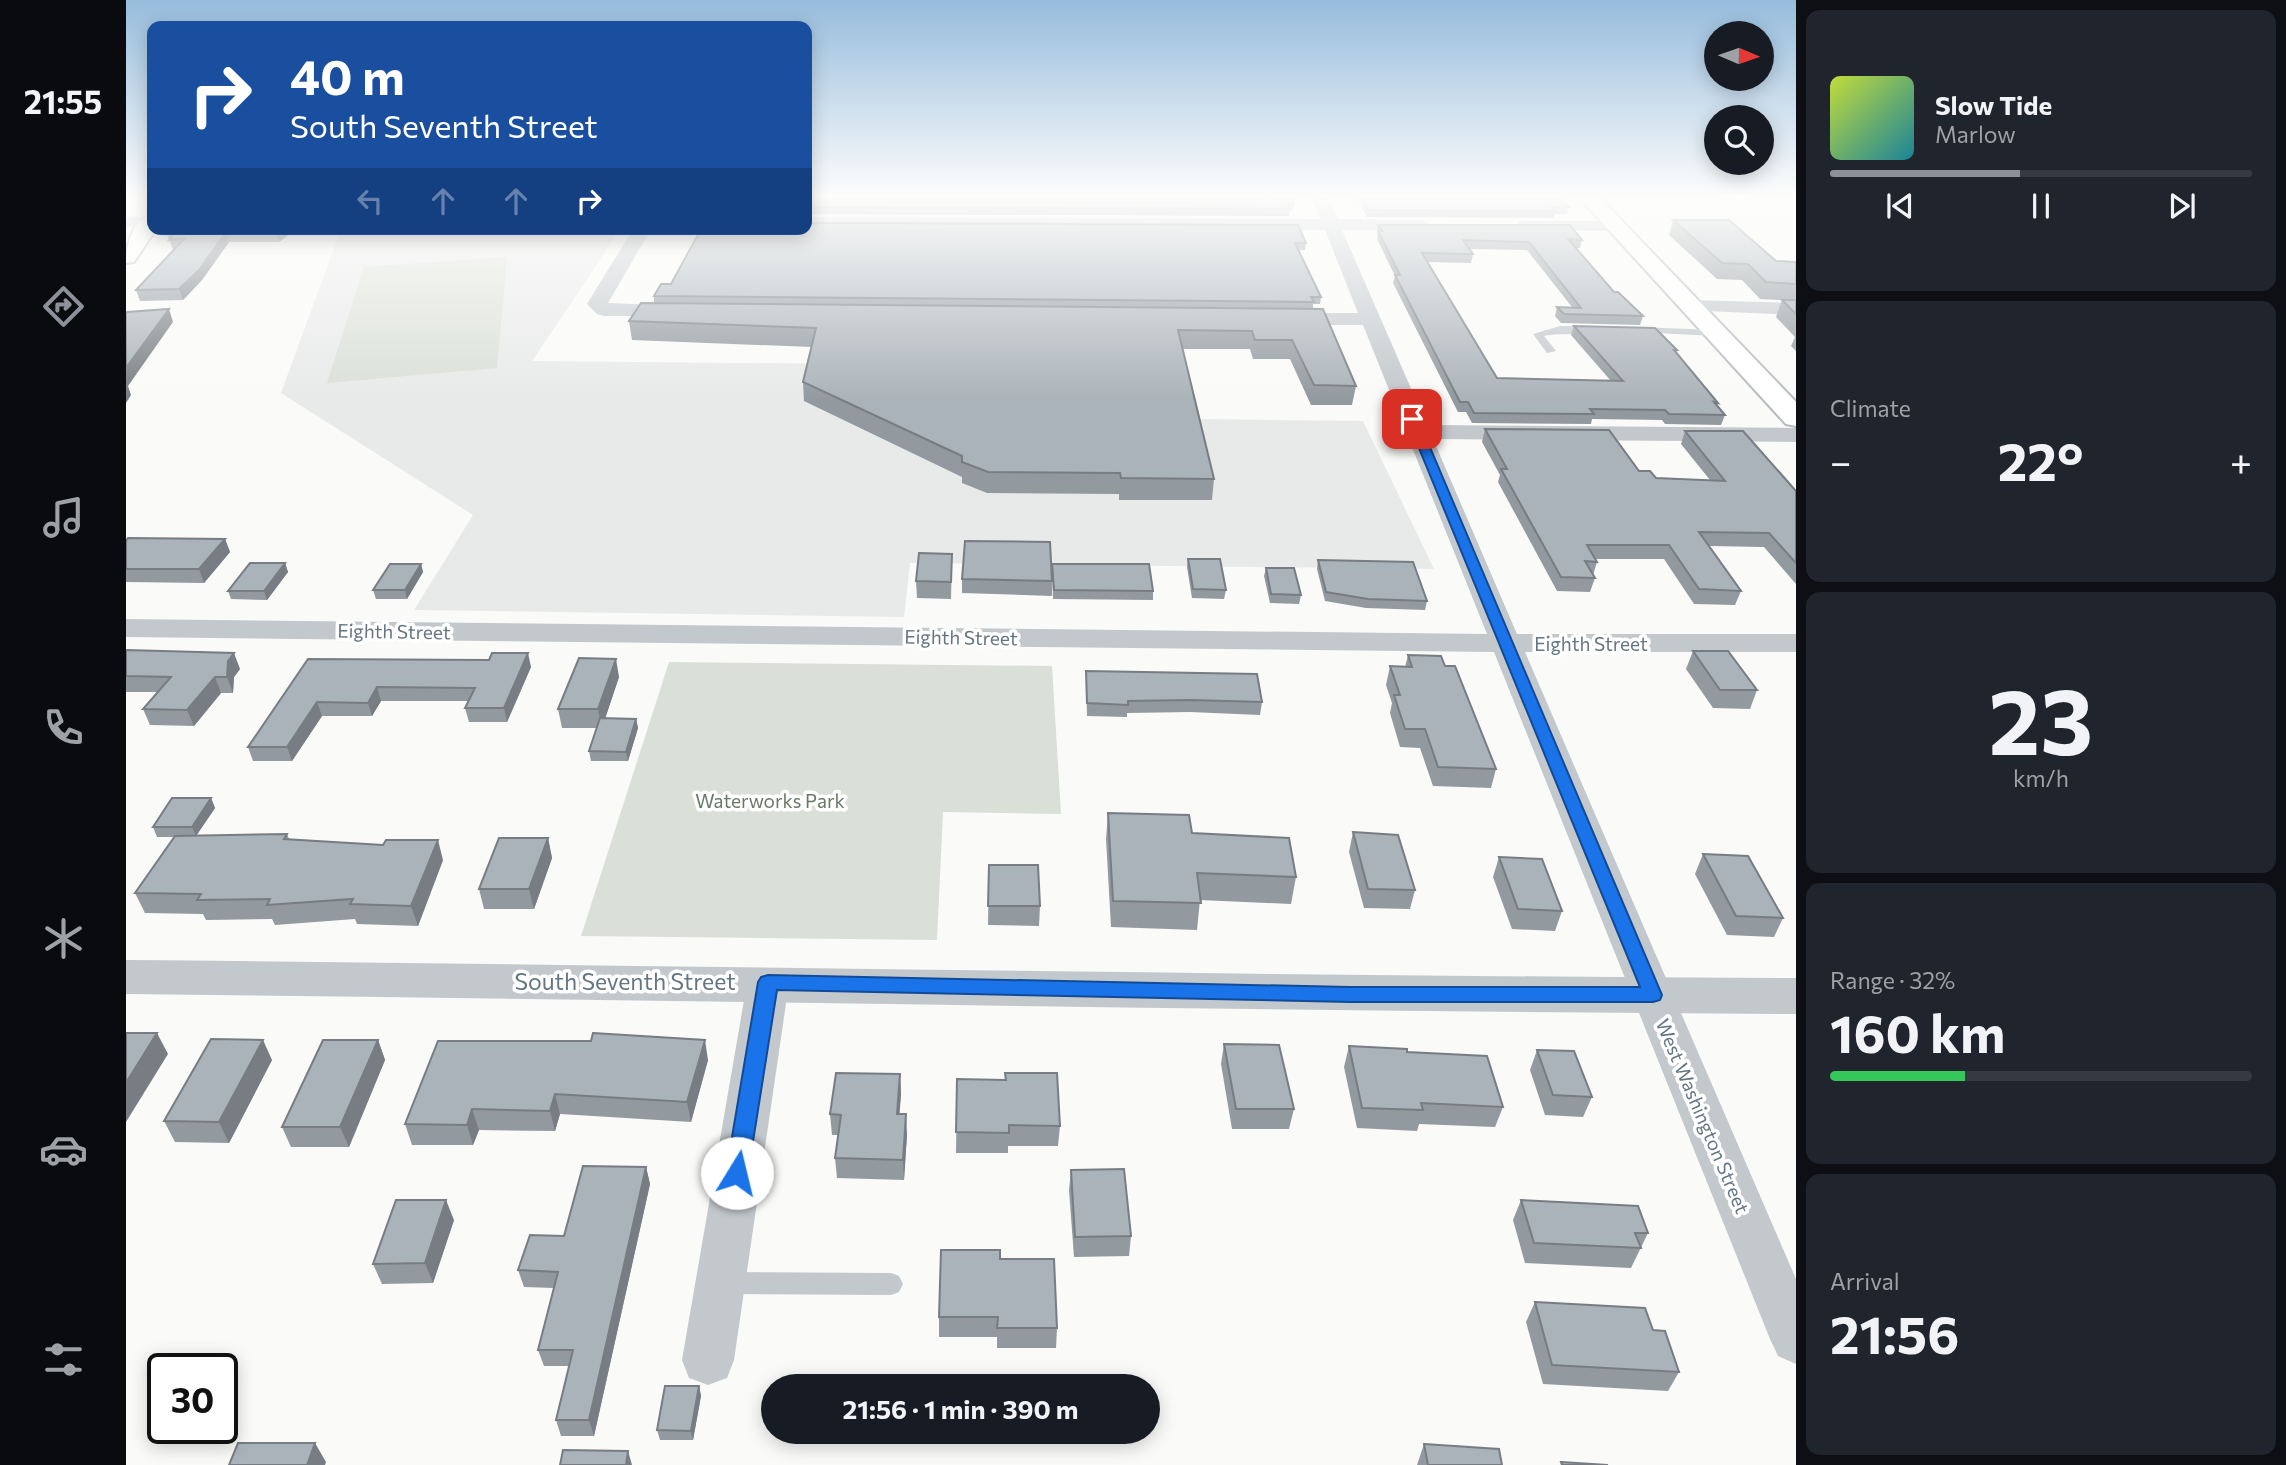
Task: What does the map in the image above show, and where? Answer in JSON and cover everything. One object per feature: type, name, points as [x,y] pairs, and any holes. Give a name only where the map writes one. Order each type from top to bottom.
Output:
[{"type":"main road","points":[[1652,263],[1791,408]]},
{"type":"street","points":[[621,263],[597,304],[599,308],[696,312]]},
{"type":"street","name":"West Washington Street","points":[[1348,263],[1796,1339]]},
{"type":"street","points":[[1691,306],[1796,309]]},
{"type":"street","points":[[1266,319],[1371,319]]},
{"type":"street","points":[[1418,432],[1796,435]]},
{"type":"street","name":"Eighth Street","points":[[126,628],[1506,643],[1796,643]]},
{"type":"street","name":"South Seventh Street","points":[[126,976],[768,982],[1350,995],[1796,996]]},
{"type":"street","points":[[708,1360],[768,982]]},
{"type":"lane","points":[[1550,351],[1538,334],[1560,329],[1611,330]]},
{"type":"lane","points":[[1624,330],[1716,333]]},
{"type":"lane","points":[[720,1283],[891,1284]]},
{"type":"shaded area","points":[[328,263],[598,263],[532,361],[1184,367],[1197,419],[1363,421],[1434,569],[910,563],[904,617],[414,610],[473,515],[281,393]]},
{"type":"green space","points":[[416,263],[506,263],[497,368],[327,383],[364,267]]},
{"type":"green space","name":"Waterworks Park","points":[[669,662],[1052,666],[1061,814],[943,812],[937,940],[581,936]]},
{"type":"building","points":[[161,263],[204,263],[179,289],[136,290]]},
{"type":"building","points":[[682,263],[1305,263],[1321,297],[1311,297],[1314,302],[654,296],[661,284],[671,284]]},
{"type":"building","points":[[1394,263],[1428,263],[1497,378],[1623,381],[1574,326],[1655,328],[1677,350],[1674,350],[1725,415],[1669,414],[1665,410],[1590,409],[1594,414],[1474,413],[1468,402],[1460,402],[1395,275],[1400,275]]},
{"type":"building","points":[[1546,263],[1589,263],[1614,292],[1618,292],[1643,316],[1564,314],[1557,307],[1581,308]]},
{"type":"building","points":[[1732,263],[1796,263],[1796,284],[1766,282],[1748,264]]},
{"type":"building","points":[[1782,300],[1796,300],[1796,314]]},
{"type":"building","points":[[641,303],[1323,309],[1356,386],[1314,385],[1292,340],[1255,340],[1252,331],[1178,330],[1214,479],[1121,478],[1120,473],[988,472],[962,462],[962,456],[803,382],[816,328],[629,321]]},
{"type":"building","points":[[169,309],[126,368],[126,313]]},
{"type":"building","points":[[1485,429],[1609,430],[1639,471],[1650,471],[1656,478],[1725,481],[1685,431],[1743,431],[1796,491],[1796,563],[1769,533],[1699,532],[1741,591],[1699,589],[1669,545],[1587,545],[1597,562],[1585,561],[1595,578],[1561,577],[1501,469],[1507,469]]},
{"type":"building","points":[[128,538],[225,539],[199,569],[126,569]]},
{"type":"building","points":[[965,541],[1050,542],[1052,581],[962,579]]},
{"type":"building","points":[[919,553],[952,554],[951,582],[916,581]]},
{"type":"building","points":[[1188,559],[1220,559],[1226,590],[1193,589]]},
{"type":"building","points":[[1318,560],[1413,562],[1427,601],[1368,599],[1326,592]]},
{"type":"building","points":[[250,563],[285,563],[264,591],[228,591]]},
{"type":"building","points":[[390,564],[421,564],[405,590],[373,590]]},
{"type":"building","points":[[1052,564],[1149,564],[1153,591],[1054,590]]},
{"type":"building","points":[[1266,568],[1294,568],[1301,595],[1271,594]]},
{"type":"building","points":[[126,650],[234,653],[228,661],[227,677],[215,677],[187,710],[143,709],[171,677],[126,676]]},
{"type":"building","points":[[1693,651],[1728,651],[1757,690],[1720,690]]},
{"type":"building","points":[[492,653],[528,653],[504,708],[465,708],[475,688],[377,687],[368,703],[317,702],[287,747],[248,747],[308,659],[489,660]]},
{"type":"building","points":[[1408,655],[1441,656],[1445,666],[1455,666],[1496,769],[1438,767],[1425,729],[1405,729],[1394,695],[1400,695],[1390,666],[1412,667]]},
{"type":"building","points":[[579,658],[616,659],[598,709],[558,709]]},
{"type":"building","points":[[1086,671],[1257,674],[1262,702],[1191,700],[1128,701],[1128,705],[1087,703]]},
{"type":"building","points":[[600,718],[636,719],[626,752],[589,751]]},
{"type":"building","points":[[172,798],[211,798],[192,827],[153,827]]},
{"type":"building","points":[[1108,813],[1189,815],[1192,833],[1289,838],[1296,877],[1197,873],[1201,903],[1113,901]]},
{"type":"building","points":[[1353,832],[1398,835],[1415,890],[1368,889]]},
{"type":"building","points":[[287,834],[284,839],[383,845],[386,840],[438,840],[411,906],[350,904],[353,899],[267,905],[270,899],[197,900],[201,894],[135,893],[175,836]]},
{"type":"building","points":[[499,838],[548,838],[529,889],[479,889]]},
{"type":"building","points":[[1703,854],[1748,856],[1783,918],[1736,916]]},
{"type":"building","points":[[1499,857],[1542,859],[1562,911],[1518,909]]},
{"type":"building","points":[[989,865],[1038,865],[1040,906],[988,906]]},
{"type":"building","points":[[126,1033],[157,1033],[126,1083]]},
{"type":"building","points":[[593,1033],[705,1040],[687,1102],[555,1094],[550,1111],[472,1109],[467,1125],[405,1124],[438,1041],[591,1041]]},
{"type":"building","points":[[211,1039],[263,1040],[219,1122],[164,1121]]},
{"type":"building","points":[[323,1040],[378,1040],[340,1127],[282,1127]]},
{"type":"building","points":[[1224,1044],[1279,1045],[1294,1109],[1236,1109]]},
{"type":"building","points":[[1349,1046],[1487,1056],[1503,1107],[1421,1103],[1423,1110],[1362,1108]]},
{"type":"building","points":[[1537,1050],[1574,1051],[1592,1097],[1553,1095]]},
{"type":"building","points":[[836,1073],[900,1074],[897,1114],[906,1114],[903,1160],[835,1158],[841,1115],[830,1114]]},
{"type":"building","points":[[1005,1073],[1057,1073],[1060,1126],[1009,1125],[1009,1133],[956,1132],[957,1079],[1006,1080]]},
{"type":"building","points":[[583,1166],[646,1167],[589,1420],[556,1420],[573,1350],[538,1350],[558,1272],[518,1270],[530,1235],[564,1236]]},
{"type":"building","points":[[1124,1169],[1131,1236],[1075,1237],[1071,1170]]},
{"type":"building","points":[[396,1200],[446,1200],[425,1263],[373,1264]]},
{"type":"building","points":[[1521,1200],[1638,1206],[1648,1233],[1635,1233],[1641,1248],[1534,1243]]},
{"type":"building","points":[[941,1250],[1000,1250],[1000,1259],[1054,1259],[1057,1328],[997,1328],[998,1317],[939,1317]]},
{"type":"building","points":[[1535,1302],[1645,1308],[1653,1330],[1665,1331],[1679,1372],[1552,1365]]},
{"type":"building","points":[[665,1386],[699,1386],[691,1431],[657,1430]]},
{"type":"building","points":[[238,1443],[315,1443],[307,1465],[229,1465]]},
{"type":"building","points":[[1424,1444],[1499,1449],[1502,1465],[1428,1465]]},
{"type":"building","points":[[563,1450],[628,1451],[626,1465],[560,1465]]},
{"type":"building","points":[[1561,1462],[1608,1465],[1562,1465]]},
{"type":"route","points":[[737,1173],[768,982],[1350,995],[1653,995],[1412,419]]}]
